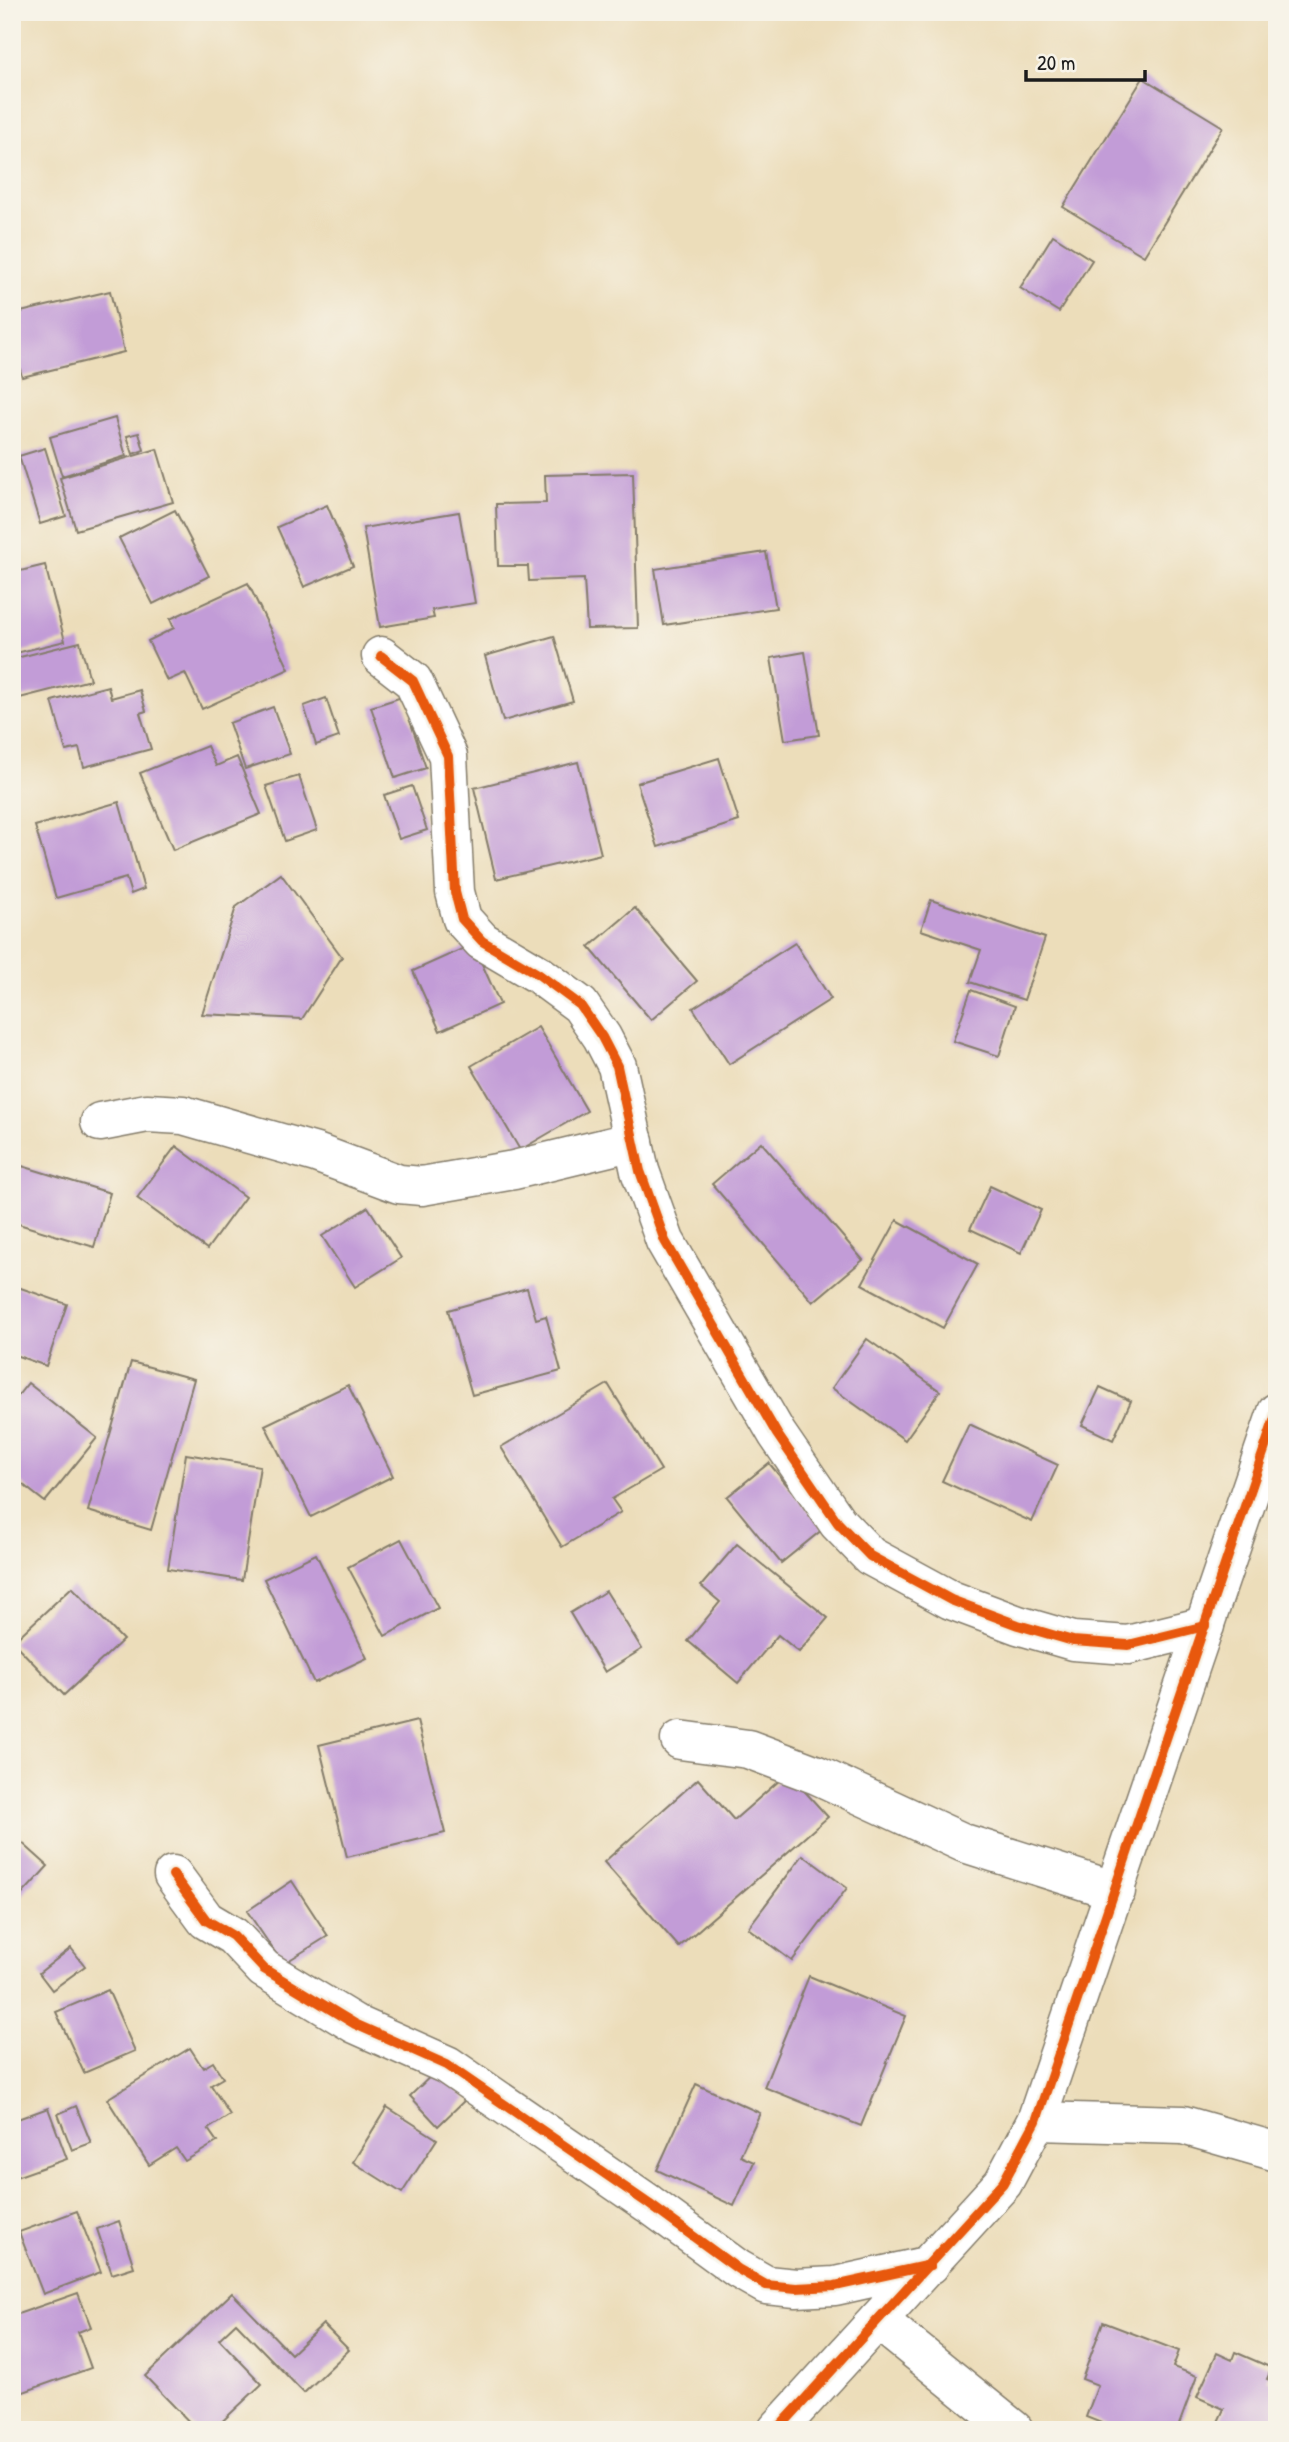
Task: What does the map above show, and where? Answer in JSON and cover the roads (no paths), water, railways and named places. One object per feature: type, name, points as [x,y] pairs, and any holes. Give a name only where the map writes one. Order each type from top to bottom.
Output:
[{"type":"street","points":[[381,656],[412,681],[448,756],[454,881],[462,919],[482,941],[538,974],[580,1005],[602,1037],[617,1066],[640,1171],[665,1241],[777,1434],[838,1523],[870,1556],[951,1600],[1073,1642],[1128,1646],[1205,1626]]},
{"type":"street","points":[[100,1122],[147,1113],[183,1115],[316,1153],[399,1184],[422,1186],[514,1170],[634,1141]]},
{"type":"street","points":[[777,2430],[1003,2183],[1036,2122],[1277,1412]]},
{"type":"street","points":[[680,1740],[748,1749],[817,1775],[964,1843],[1116,1891]]},
{"type":"street","points":[[173,1875],[206,1920],[233,1936],[264,1969],[355,2024],[447,2064],[649,2204],[737,2269],[766,2285],[796,2288],[835,2286],[930,2265]]},
{"type":"street","points":[[1036,2122],[1182,2124],[1277,2152]]},
{"type":"street","points":[[878,2320],[1014,2430]]}]
